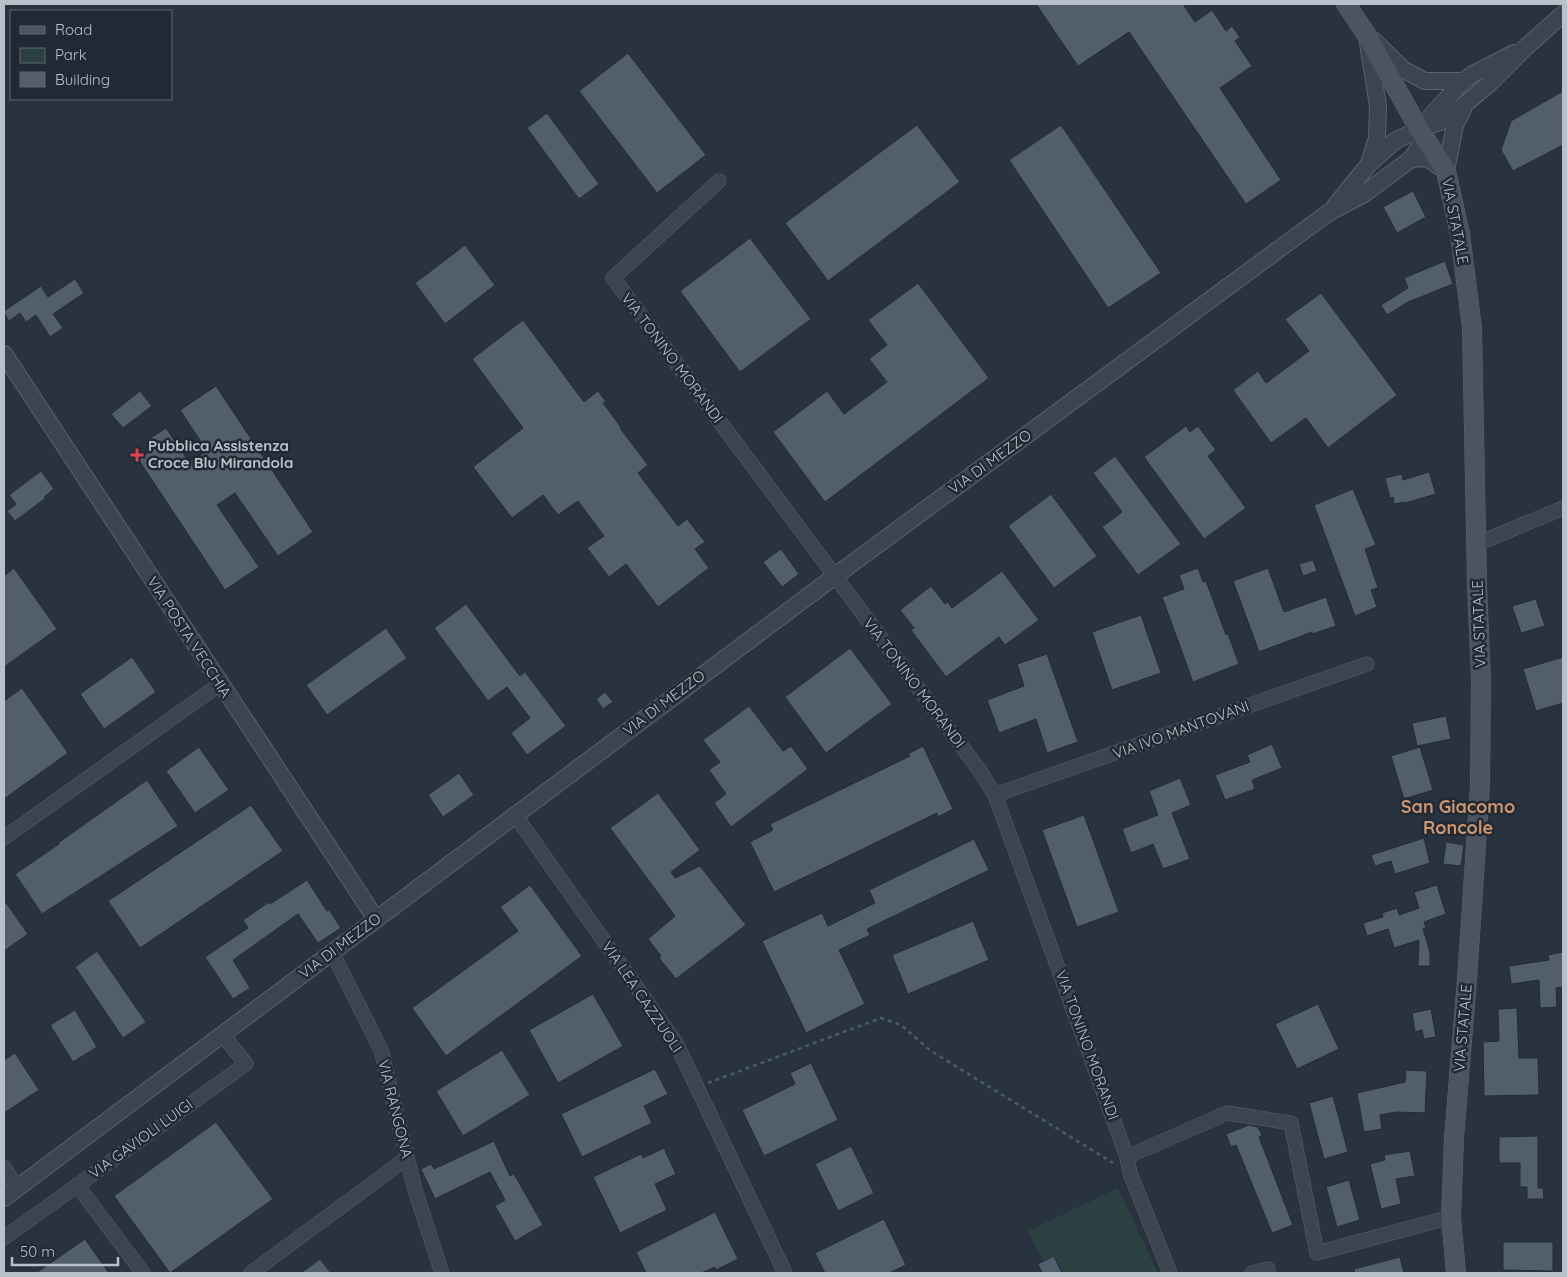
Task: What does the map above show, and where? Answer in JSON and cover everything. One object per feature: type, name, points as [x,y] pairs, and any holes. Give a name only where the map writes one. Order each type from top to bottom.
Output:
[{"type":"main road","name":"VIA STATALE","points":[[1346,4],[1366,34],[1419,128],[1446,171],[1460,234],[1472,328],[1477,584],[1481,680],[1480,785],[1454,1138],[1451,1217],[1456,1273]]},
{"type":"street","points":[[1328,213],[1369,164],[1395,141],[1419,128],[1446,120],[1490,84],[1526,47],[1563,14]]},
{"type":"street","points":[[1366,34],[1404,70],[1425,81],[1463,81]]},
{"type":"street","points":[[1366,34],[1378,106],[1377,138],[1369,164]]},
{"type":"street","points":[[1328,213],[1364,194],[1411,159],[1420,146],[1419,128],[1463,81],[1526,47]]},
{"type":"street","points":[[1411,159],[1427,158],[1446,171],[1455,125],[1469,100]]},
{"type":"street","name":"VIA TONINO MORANDI","points":[[719,181],[613,278],[980,771],[995,796],[1127,1157],[1130,1173],[1170,1273]]},
{"type":"street","name":"VIA DI MEZZO","points":[[10,1193],[835,576],[1328,213]]},
{"type":"street","name":"VIA POSTA VECCHIA","points":[[4,354],[376,919]]},
{"type":"street","points":[[1477,544],[1563,508]]},
{"type":"street","name":"VIA IVO MANTOVANI","points":[[995,796],[1367,664]]},
{"type":"street","points":[[4,838],[220,684]]},
{"type":"street","name":"VIA LEA CAZZUOLI","points":[[515,815],[676,1043],[785,1273]]},
{"type":"street","name":"VIA RANGONA","points":[[332,952],[381,1050],[415,1190],[442,1273]]},
{"type":"street","name":"VIA GAVIOLI LUIGI","points":[[4,1238],[246,1064],[222,1034]]},
{"type":"street","points":[[1127,1157],[1227,1114],[1291,1123],[1317,1254],[1451,1217]]},
{"type":"street","points":[[251,1273],[407,1158]]},
{"type":"street","points":[[4,1167],[10,1193]]},
{"type":"street","points":[[77,1185],[143,1273]]},
{"type":"street","points":[[1252,1273],[1268,1269]]},
{"type":"path","points":[[697,1088],[881,1018],[901,1025],[931,1051],[1130,1173]]},
{"type":"green space","points":[[1118,1188],[1158,1273],[1048,1273],[1028,1231]]},
{"type":"building","points":[[1036,4],[1183,4],[1195,22],[1212,10],[1226,31],[1232,26],[1240,37],[1235,41],[1252,66],[1220,88],[1281,180],[1246,204],[1129,32],[1078,66]]},
{"type":"building","points":[[628,53],[706,155],[657,193],[579,91]]},
{"type":"building","points":[[1563,91],[1563,145],[1513,171],[1501,150],[1511,121]]},
{"type":"building","points":[[547,113],[599,184],[579,199],[527,128]]},
{"type":"building","points":[[917,125],[960,182],[828,281],[785,223]]},
{"type":"building","points":[[1061,125],[1161,273],[1108,308],[1009,160]]},
{"type":"building","points":[[1413,191],[1426,217],[1397,233],[1383,207]]},
{"type":"building","points":[[750,238],[811,319],[740,372],[680,291]]},
{"type":"building","points":[[465,245],[495,285],[445,324],[415,283]]},
{"type":"building","points":[[1445,261],[1453,284],[1408,302],[1387,315],[1381,305],[1408,288],[1404,278]]},
{"type":"building","points":[[75,279],[84,293],[53,314],[63,328],[50,337],[36,315],[26,322],[20,313],[9,321],[4,313],[4,311],[41,286],[48,297]]},
{"type":"building","points":[[918,283],[989,378],[825,502],[773,432],[827,391],[844,414],[887,382],[869,359],[887,345],[868,320]]},
{"type":"building","points":[[1321,293],[1397,395],[1328,448],[1306,418],[1271,443],[1233,390],[1258,371],[1266,383],[1309,351],[1285,319]]},
{"type":"building","points":[[523,320],[584,402],[598,391],[606,402],[603,403],[648,465],[638,473],[678,526],[687,519],[705,542],[695,549],[709,568],[658,607],[626,564],[609,577],[587,548],[604,536],[578,501],[558,515],[543,495],[512,518],[473,467],[523,428],[472,359]]},
{"type":"building","points":[[216,386],[313,532],[278,556],[235,493],[217,505],[259,567],[225,590],[138,459],[155,448],[149,439],[166,428],[189,462],[207,451],[180,410]]},
{"type":"building","points":[[140,391],[152,406],[123,428],[111,414]]},
{"type":"building","points":[[1186,426],[1190,432],[1198,426],[1216,450],[1208,456],[1246,508],[1204,539],[1144,457]]},
{"type":"building","points":[[1115,456],[1181,544],[1138,575],[1102,527],[1122,512],[1093,473]]},
{"type":"building","points":[[41,471],[54,489],[44,497],[46,498],[15,521],[7,511],[16,504],[9,495]]},
{"type":"building","points":[[1429,472],[1436,494],[1405,503],[1394,504],[1393,497],[1390,498],[1385,478],[1402,474],[1403,480]]},
{"type":"building","points":[[1353,489],[1376,545],[1365,549],[1378,588],[1371,590],[1377,607],[1355,616],[1314,505]]},
{"type":"building","points":[[1051,494],[1097,556],[1054,588],[1008,526]]},
{"type":"building","points":[[781,549],[799,574],[782,587],[763,562]]},
{"type":"building","points":[[1313,560],[1317,571],[1303,576],[1299,564]]},
{"type":"building","points":[[14,568],[57,629],[4,667],[4,576]]},
{"type":"building","points":[[1198,568],[1203,582],[1206,581],[1239,664],[1193,682],[1162,597],[1184,589],[1179,575]]},
{"type":"building","points":[[1268,568],[1284,612],[1326,597],[1336,626],[1312,634],[1312,632],[1259,652],[1233,581]]},
{"type":"building","points":[[1002,571],[1039,620],[1005,645],[999,637],[946,677],[911,630],[914,628],[900,610],[931,586],[945,604],[948,602],[952,608]]},
{"type":"building","points":[[1536,599],[1545,626],[1521,633],[1512,606]]},
{"type":"building","points":[[466,604],[520,676],[525,672],[566,726],[527,755],[511,733],[530,718],[507,687],[488,701],[434,628]]},
{"type":"building","points":[[1141,615],[1161,673],[1112,690],[1092,632]]},
{"type":"building","points":[[386,628],[407,658],[327,715],[306,685]]},
{"type":"building","points":[[850,648],[892,704],[826,753],[785,697]]},
{"type":"building","points":[[1047,654],[1078,742],[1047,753],[1036,719],[999,733],[987,700],[1024,686],[1017,664]]},
{"type":"building","points":[[132,657],[156,692],[104,729],[80,694]]},
{"type":"building","points":[[1563,657],[1563,703],[1536,711],[1523,669]]},
{"type":"building","points":[[22,688],[68,753],[4,799],[4,701]]},
{"type":"building","points":[[605,692],[613,702],[603,709],[596,699]]},
{"type":"building","points":[[749,706],[783,751],[791,746],[808,769],[731,827],[714,803],[726,794],[709,770],[720,762],[703,740]]},
{"type":"building","points":[[1446,716],[1451,739],[1417,746],[1412,723]]},
{"type":"building","points":[[1272,744],[1282,768],[1252,780],[1255,789],[1225,800],[1215,775],[1250,762],[1247,755]]},
{"type":"building","points":[[923,746],[953,809],[938,817],[937,813],[774,892],[750,842],[773,830],[770,824],[910,756],[908,754]]},
{"type":"building","points":[[199,747],[229,790],[195,813],[166,771]]},
{"type":"building","points":[[1420,747],[1433,790],[1404,799],[1391,756]]},
{"type":"building","points":[[459,773],[474,795],[443,817],[428,795]]},
{"type":"building","points":[[1180,778],[1191,805],[1172,813],[1190,859],[1163,869],[1153,844],[1131,853],[1122,829],[1158,815],[1149,791]]},
{"type":"building","points":[[147,780],[178,826],[42,914],[15,874]]},
{"type":"building","points":[[658,793],[700,850],[671,872],[675,878],[700,866],[746,925],[676,979],[659,958],[661,956],[648,939],[675,916],[610,828]]},
{"type":"building","points":[[251,805],[283,851],[140,948],[108,901]]},
{"type":"building","points":[[1084,815],[1119,912],[1077,927],[1042,830]]},
{"type":"building","points":[[1424,838],[1430,863],[1395,874],[1391,861],[1375,866],[1371,855]]},
{"type":"building","points":[[974,839],[989,870],[867,929],[870,935],[839,950],[865,1004],[806,1033],[762,941],[822,913],[828,926],[875,903],[869,890]]},
{"type":"building","points":[[1446,842],[1464,845],[1461,866],[1443,864]]},
{"type":"building","points":[[307,880],[327,911],[329,910],[341,928],[318,943],[298,914],[233,960],[250,988],[233,999],[205,957],[248,928],[243,920]]},
{"type":"building","points":[[530,885],[582,956],[446,1056],[412,1008],[518,931],[500,907]]},
{"type":"building","points":[[1437,885],[1446,914],[1424,922],[1426,928],[1423,929],[1430,952],[1430,966],[1418,966],[1419,940],[1394,948],[1388,929],[1367,936],[1363,923],[1383,917],[1382,913],[1397,908],[1399,915],[1419,908],[1414,892]]},
{"type":"building","points":[[4,900],[28,934],[4,951]]},
{"type":"building","points":[[973,921],[989,960],[908,994],[892,955]]},
{"type":"building","points":[[97,951],[146,1022],[123,1038],[75,967]]},
{"type":"building","points":[[1563,952],[1563,987],[1556,988],[1557,1007],[1540,1008],[1539,980],[1511,984],[1509,966],[1549,960],[1548,955]]},
{"type":"building","points":[[593,994],[623,1046],[558,1083],[529,1030]]},
{"type":"building","points":[[1318,1004],[1339,1049],[1297,1069],[1275,1024]]},
{"type":"building","points":[[1517,1008],[1519,1058],[1538,1058],[1539,1095],[1484,1096],[1483,1042],[1499,1041],[1498,1009]]},
{"type":"building","points":[[1431,1009],[1436,1037],[1424,1039],[1422,1030],[1415,1032],[1412,1013]]},
{"type":"building","points":[[75,1010],[97,1047],[73,1062],[50,1025]]},
{"type":"building","points":[[502,1050],[530,1095],[463,1136],[436,1091]]},
{"type":"building","points":[[15,1053],[39,1090],[4,1113],[4,1060]]},
{"type":"building","points":[[811,1063],[838,1120],[764,1156],[742,1110],[795,1084],[790,1073]]},
{"type":"building","points":[[655,1069],[668,1094],[644,1106],[652,1123],[582,1157],[561,1114]]},
{"type":"building","points":[[1406,1070],[1427,1071],[1425,1113],[1396,1112],[1380,1115],[1382,1129],[1364,1132],[1357,1093],[1405,1082]]},
{"type":"building","points":[[1333,1096],[1348,1152],[1324,1159],[1309,1103]]},
{"type":"building","points":[[216,1122],[273,1199],[170,1273],[114,1196]]},
{"type":"building","points":[[1249,1125],[1258,1127],[1262,1135],[1259,1137],[1293,1225],[1272,1233],[1236,1145],[1231,1147],[1226,1134]]},
{"type":"building","points":[[1538,1136],[1538,1188],[1543,1188],[1544,1199],[1527,1199],[1527,1187],[1520,1187],[1520,1163],[1499,1163],[1499,1137]]},
{"type":"building","points":[[494,1141],[510,1176],[514,1174],[543,1225],[515,1241],[495,1206],[505,1200],[490,1172],[435,1199],[421,1169],[431,1164],[434,1169]]},
{"type":"building","points":[[851,1146],[874,1193],[838,1211],[815,1164]]},
{"type":"building","points":[[664,1148],[676,1174],[655,1184],[667,1210],[620,1233],[593,1177],[641,1154],[643,1158]]},
{"type":"building","points":[[1410,1151],[1415,1176],[1396,1179],[1401,1204],[1381,1209],[1370,1164],[1385,1160],[1384,1155]]},
{"type":"building","points":[[1349,1180],[1360,1220],[1337,1227],[1326,1187]]},
{"type":"building","points":[[715,1212],[738,1259],[716,1270],[715,1267],[701,1273],[646,1273],[636,1252]]},
{"type":"building","points":[[884,1219],[906,1265],[889,1273],[825,1273],[815,1253]]},
{"type":"building","points":[[85,1239],[109,1273],[36,1273]]},
{"type":"building","points":[[1503,1242],[1553,1242],[1553,1271],[1503,1270]]},
{"type":"building","points":[[1054,1256],[1062,1273],[1042,1273],[1038,1264]]},
{"type":"building","points":[[1400,1257],[1404,1273],[1355,1273],[1354,1269]]},
{"type":"building","points":[[320,1259],[331,1273],[301,1273]]},
{"type":"place","name":"Pubblica Assistenza Croce Blu Mirandola","points":[[137,455]]},
{"type":"district","name":"San Giacomo Roncole","points":[[1458,818]]}]
